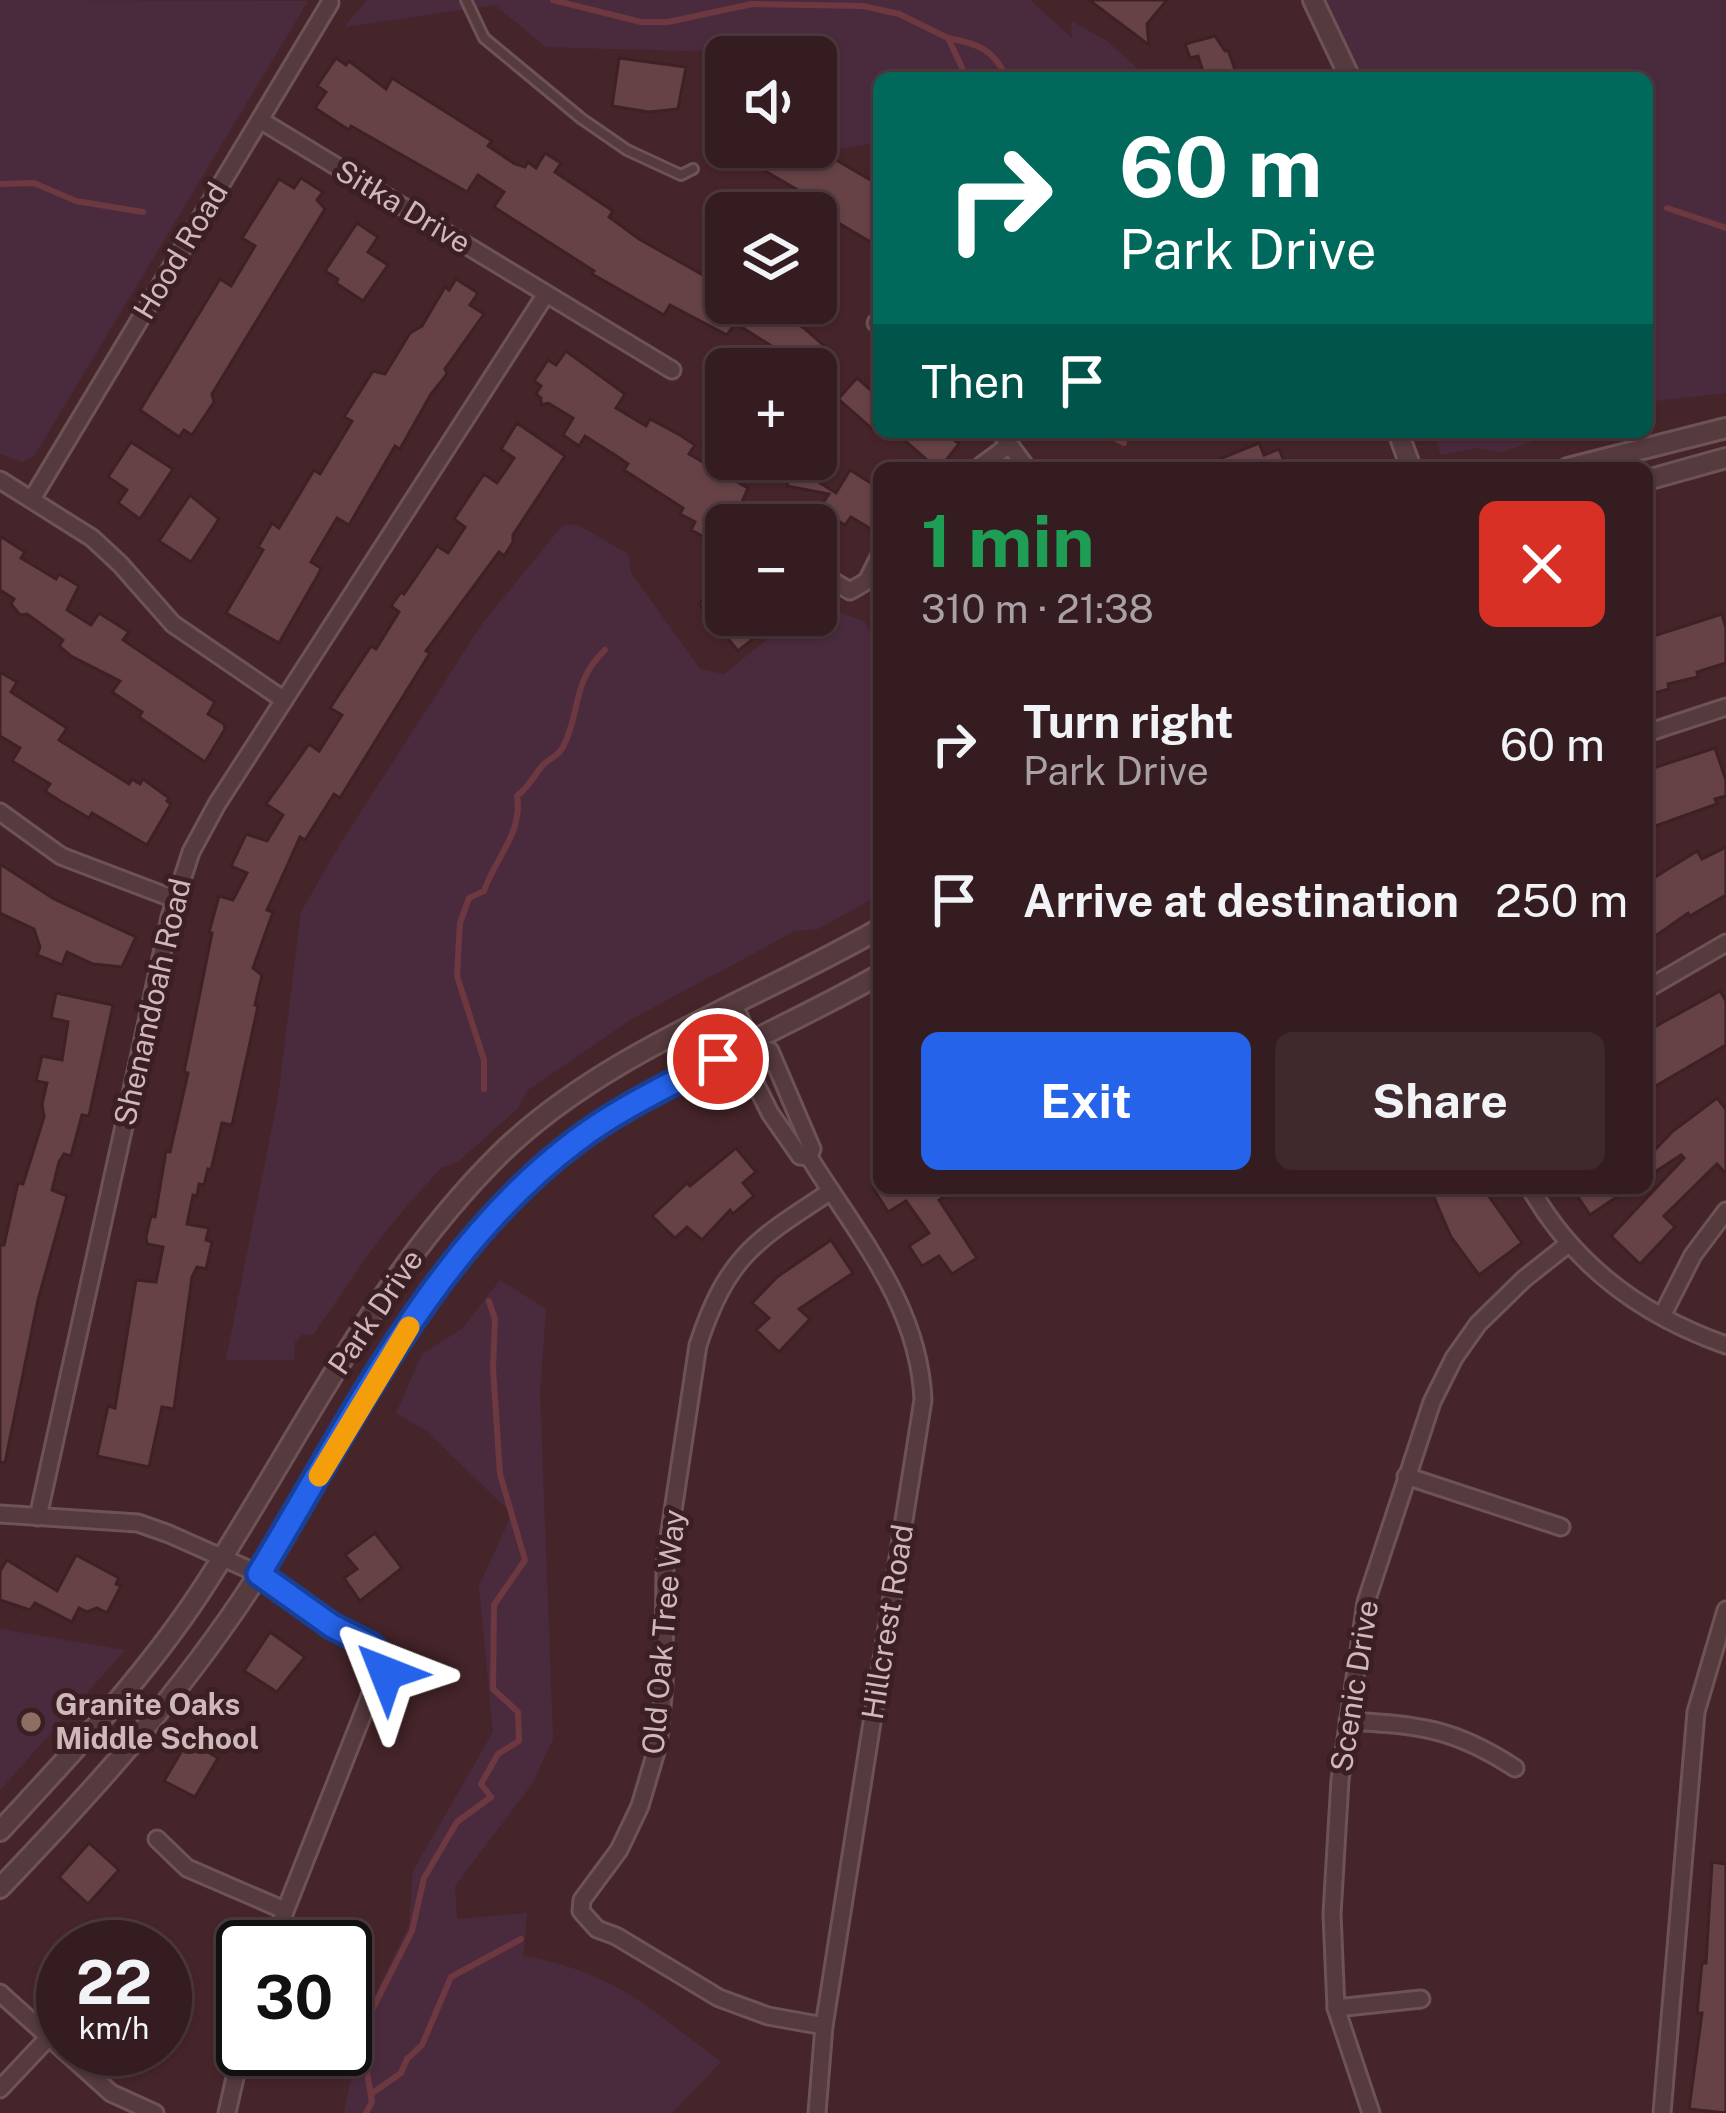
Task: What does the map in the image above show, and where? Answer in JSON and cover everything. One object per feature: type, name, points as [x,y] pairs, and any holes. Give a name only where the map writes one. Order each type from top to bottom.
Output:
[{"type":"street","points":[[1313,0],[1347,72]]},
{"type":"street","name":"Hood Road","points":[[32,500],[332,2]]},
{"type":"street","name":"Sitka Drive","points":[[260,120],[672,370]]},
{"type":"street","name":"Shenandoah Road","points":[[38,1517],[174,899],[191,852],[546,294]]},
{"type":"street","points":[[1592,462],[1726,428]]},
{"type":"street","points":[[983,462],[1005,438]]},
{"type":"street","points":[[1653,478],[1726,458]]},
{"type":"street","points":[[0,479],[92,538],[172,624],[284,700]]},
{"type":"street","points":[[837,584],[850,591],[861,589],[873,569]]},
{"type":"street","points":[[1653,731],[1726,707]]},
{"type":"street","points":[[0,812],[61,856],[174,899]]},
{"type":"street","name":"Park Drive","points":[[0,1831],[167,1641],[371,1313],[409,1259],[498,1156],[552,1110],[600,1078],[873,932]]},
{"type":"street","points":[[1653,986],[1726,943]]},
{"type":"street","name":"Park Drive","points":[[0,1888],[157,1717],[199,1664],[250,1570],[440,1282],[525,1184],[621,1111],[873,978]]},
{"type":"street","points":[[734,1005],[751,1045]]},
{"type":"street","name":"Hillcrest Road","points":[[751,1045],[770,1051],[812,1149],[809,1157],[800,1156],[746,1064],[751,1045]]},
{"type":"street","points":[[776,1120],[797,1110]]},
{"type":"street","name":"Hillcrest Road","points":[[809,1157],[910,1324],[918,1349],[923,1400],[824,2026],[818,2113]]},
{"type":"street","name":"Old Oak Tree Way","points":[[824,2026],[768,2016],[718,1998],[597,1929],[581,1911],[582,1900],[619,1850],[640,1806],[658,1745],[664,1688],[665,1564],[698,1345],[706,1321],[727,1274],[744,1254],[831,1191]]},
{"type":"street","points":[[1534,1194],[1568,1245],[1594,1272],[1662,1316],[1726,1345]]},
{"type":"street","points":[[1662,1316],[1693,1255],[1726,1211]]},
{"type":"street","name":"Scenic Drive","points":[[1371,2113],[1336,2008],[1331,1914],[1340,1780],[1366,1602],[1432,1402],[1454,1358],[1488,1314],[1568,1245]]},
{"type":"street","points":[[1406,1476],[1562,1527]]},
{"type":"street","points":[[0,1514],[138,1523],[250,1570],[379,1654],[386,1673],[370,1696],[280,1920]]},
{"type":"street","points":[[1663,2113],[1696,1712],[1726,1610]]},
{"type":"street","points":[[1348,1721],[1425,1726],[1478,1744],[1515,1768]]},
{"type":"street","points":[[157,1839],[188,1868],[284,1910]]},
{"type":"street","points":[[0,1993],[36,2027]]},
{"type":"street","points":[[1336,2008],[1421,1999]]},
{"type":"street","points":[[0,2089],[36,2051]]},
{"type":"street","points":[[91,2076],[110,2093],[155,2113]]},
{"type":"street","points":[[227,2113],[235,2076]]},
{"type":"lane","points":[[466,0],[484,38],[604,136],[681,175],[693,170]]},
{"type":"shaded area","points":[[0,0],[308,1],[34,456],[23,462],[0,454]]},
{"type":"shaded area","points":[[367,0],[1030,0],[1072,38],[1071,21],[1107,41],[1141,72],[873,72],[873,143],[837,150],[837,36],[705,36],[705,50],[688,51],[546,47],[495,5],[344,27]]},
{"type":"shaded area","points":[[1315,0],[1726,0],[1726,393],[1653,401],[1653,72],[1355,72]]},
{"type":"shaded area","points":[[1435,438],[1542,438],[1503,452],[1477,448],[1441,455]]},
{"type":"shaded area","points":[[576,524],[628,554],[631,573],[700,669],[724,674],[772,636],[837,636],[837,611],[864,621],[873,635],[873,898],[818,929],[795,931],[630,1020],[528,1090],[517,1109],[459,1161],[441,1168],[405,1208],[313,1335],[303,1334],[295,1342],[294,1360],[226,1360],[278,1098],[301,912],[482,624],[562,526]]},
{"type":"shaded area","points":[[500,1280],[546,1309],[540,1393],[553,1739],[532,1784],[455,1886],[457,1919],[527,1913],[523,1956],[607,1982],[721,2062],[672,2113],[344,2113],[352,2076],[372,2076],[372,2001],[409,1925],[413,1871],[493,1732],[479,1586],[512,1514],[428,1432],[396,1413],[422,1354],[462,1329]]},
{"type":"shaded area","name":"Granite Oaks Middle School","points":[[0,1629],[125,1650],[0,1790]]},
{"type":"building","points":[[1089,0],[1167,0],[1147,24],[1149,45]]},
{"type":"building","points":[[1215,36],[1228,50],[1236,72],[1203,72],[1198,56],[1190,58],[1185,44]]},
{"type":"building","points":[[336,58],[346,65],[349,61],[386,89],[392,78],[492,141],[488,146],[515,164],[525,167],[528,162],[536,168],[545,153],[561,163],[555,172],[613,211],[609,217],[705,276],[705,323],[670,305],[664,315],[592,274],[594,271],[494,207],[504,192],[478,175],[467,192],[351,126],[349,130],[315,108],[326,92],[317,86]]},
{"type":"building","points":[[619,58],[686,67],[678,109],[649,112],[612,106]]},
{"type":"building","points":[[837,160],[873,181],[873,243],[837,222],[837,192],[801,192],[760,168],[837,168]]},
{"type":"building","points":[[301,178],[323,192],[317,200],[325,209],[212,394],[214,402],[192,435],[184,430],[179,437],[140,410],[220,279],[231,286],[255,246],[242,238],[279,179],[294,188]]},
{"type":"building","points":[[357,223],[378,237],[368,252],[388,265],[363,301],[325,271]]},
{"type":"building","points":[[456,279],[478,293],[470,305],[484,314],[445,369],[447,374],[400,449],[395,446],[349,525],[337,518],[311,562],[321,568],[318,575],[279,643],[226,613],[263,550],[258,547],[272,523],[279,528],[314,470],[320,474],[352,421],[344,417],[373,371],[385,374],[410,333],[422,326],[445,287],[449,290]]},
{"type":"building","points":[[706,324],[734,324],[727,335]]},
{"type":"building","points":[[737,324],[797,324],[826,348],[768,348]]},
{"type":"building","points":[[566,351],[625,394],[616,408],[646,426],[650,419],[695,445],[689,454],[705,463],[705,480],[734,480],[748,488],[741,504],[705,504],[705,538],[691,530],[695,522],[680,514],[683,508],[624,470],[628,464],[585,436],[579,446],[563,435],[573,418],[548,403],[541,405],[536,394],[541,386],[534,381],[548,360],[556,365]]},
{"type":"building","points":[[857,378],[873,392],[873,430],[838,399]]},
{"type":"building","points":[[517,423],[565,456],[504,556],[499,552],[426,651],[430,653],[340,798],[334,794],[305,840],[300,837],[267,910],[273,912],[253,968],[262,975],[258,1006],[232,1125],[222,1123],[211,1170],[204,1185],[199,1184],[197,1196],[193,1195],[187,1224],[209,1228],[206,1240],[212,1242],[206,1269],[197,1267],[192,1277],[174,1409],[162,1407],[149,1467],[97,1456],[108,1406],[115,1408],[136,1280],[156,1282],[163,1247],[147,1244],[146,1237],[151,1216],[155,1217],[166,1151],[170,1152],[188,1073],[184,1072],[209,932],[219,896],[233,900],[247,873],[231,866],[246,834],[267,841],[283,815],[266,804],[309,744],[319,751],[342,715],[330,708],[399,612],[391,606],[401,592],[437,546],[448,553],[465,527],[454,519],[484,474],[497,483],[514,458],[501,449]]},
{"type":"building","points":[[902,438],[952,438],[959,444],[945,462],[929,462]]},
{"type":"building","points":[[131,442],[173,469],[140,519],[118,503],[127,490],[108,477]]},
{"type":"building","points":[[1259,443],[1264,455],[1279,449],[1284,462],[1212,462]]},
{"type":"building","points":[[850,470],[873,484],[873,526],[851,517],[845,525],[837,524],[837,504],[822,504],[829,494],[787,486],[788,481],[782,480],[815,480],[836,493]]},
{"type":"building","points":[[190,495],[219,519],[191,562],[159,541]]},
{"type":"building","points":[[0,536],[25,552],[21,558],[56,579],[59,574],[79,586],[67,610],[91,625],[99,613],[129,632],[123,640],[215,702],[208,714],[225,729],[205,762],[139,717],[142,712],[112,692],[120,681],[71,656],[59,646],[63,640],[27,614],[20,615],[11,604],[14,599],[0,590]]},
{"type":"building","points":[[1722,614],[1726,663],[1653,693],[1653,636]]},
{"type":"building","points":[[726,636],[757,636],[738,651]]},
{"type":"building","points":[[0,672],[17,682],[11,692],[67,728],[59,740],[129,784],[132,779],[140,784],[143,779],[169,798],[171,804],[147,845],[92,813],[89,818],[60,801],[45,791],[50,784],[12,761],[20,748],[0,736]]},
{"type":"building","points":[[1715,748],[1726,796],[1715,799],[1717,804],[1653,827],[1653,768]]},
{"type":"building","points":[[1726,847],[1726,895],[1688,913],[1653,938],[1653,878],[1697,851],[1702,859]]},
{"type":"building","points":[[0,864],[54,899],[136,937],[122,967],[93,964],[67,952],[62,965],[37,955],[40,947],[34,929],[0,913]]},
{"type":"building","points":[[1720,991],[1726,1001],[1726,1045],[1653,1088],[1653,1028]]},
{"type":"building","points":[[56,993],[113,1005],[89,1116],[82,1115],[71,1156],[64,1154],[59,1162],[52,1190],[67,1196],[38,1300],[5,1463],[0,1462],[0,1245],[4,1245],[18,1183],[23,1184],[44,1117],[47,1083],[36,1081],[42,1056],[62,1060],[68,1022],[51,1018]]},
{"type":"building","points":[[1717,1098],[1726,1109],[1726,1174],[1717,1164],[1664,1216],[1675,1227],[1640,1264],[1611,1236],[1684,1158],[1681,1155],[1653,1170],[1653,1152]]},
{"type":"building","points":[[736,1148],[756,1172],[743,1183],[754,1196],[733,1214],[730,1210],[702,1240],[687,1227],[675,1238],[652,1216],[687,1183],[690,1186]]},
{"type":"building","points":[[877,1194],[942,1194],[939,1200],[977,1258],[952,1274],[939,1256],[922,1266],[909,1246],[929,1233],[906,1201],[888,1212]]},
{"type":"building","points":[[1433,1194],[1487,1194],[1522,1243],[1479,1275],[1451,1237]]},
{"type":"building","points":[[1576,1194],[1621,1194],[1590,1215]]},
{"type":"building","points":[[831,1240],[853,1273],[799,1309],[810,1319],[779,1352],[756,1330],[769,1318],[752,1303],[777,1277]]},
{"type":"building","points":[[375,1533],[402,1568],[360,1601],[344,1578],[357,1569],[345,1555]]},
{"type":"building","points":[[76,1555],[119,1578],[116,1584],[121,1586],[107,1613],[79,1608],[72,1622],[35,1603],[30,1610],[0,1600],[0,1571],[7,1560],[57,1591]]},
{"type":"building","points":[[270,1632],[305,1657],[277,1692],[244,1671]]},
{"type":"building","points":[[188,1740],[218,1758],[195,1797],[164,1781]]},
{"type":"building","points":[[89,1843],[119,1870],[88,1904],[59,1877]]},
{"type":"building","points":[[1712,1862],[1726,1864],[1726,2113],[1689,2109],[1702,2013],[1697,2013],[1702,1963],[1706,1963]]},
{"type":"waterway","points":[[553,0],[641,22],[668,22],[752,4],[863,6],[899,14],[948,38],[964,72]]},
{"type":"waterway","points":[[948,38],[984,49],[1003,72]]},
{"type":"waterway","points":[[0,184],[34,183],[76,201],[143,212]]},
{"type":"waterway","points":[[1667,208],[1726,228]]},
{"type":"waterway","points":[[1114,438],[1124,443]]},
{"type":"waterway","points":[[484,1089],[484,1060],[457,976],[460,923],[469,898],[484,891],[512,834],[517,796],[561,750],[587,674],[605,650]]},
{"type":"waterway","points":[[366,2113],[372,2102],[365,2060],[367,2020],[412,1931],[424,1878],[457,1822],[491,1797],[481,1784],[498,1754],[519,1741],[518,1712],[493,1689],[494,1605],[525,1560],[500,1474],[495,1319],[489,1301]]},
{"type":"waterway","points":[[371,2094],[401,2073],[407,2059],[422,2045],[451,1977],[521,1939]]},
{"type":"slow traffic","points":[[319,1476],[409,1327]]},
{"type":"place","name":"Granite Oaks Middle School","points":[[31,1722]]},
{"type":"route","points":[[386,1673],[370,1645],[332,1626],[259,1574],[405,1334],[479,1235],[525,1184],[575,1142],[621,1111],[718,1059]]}]
